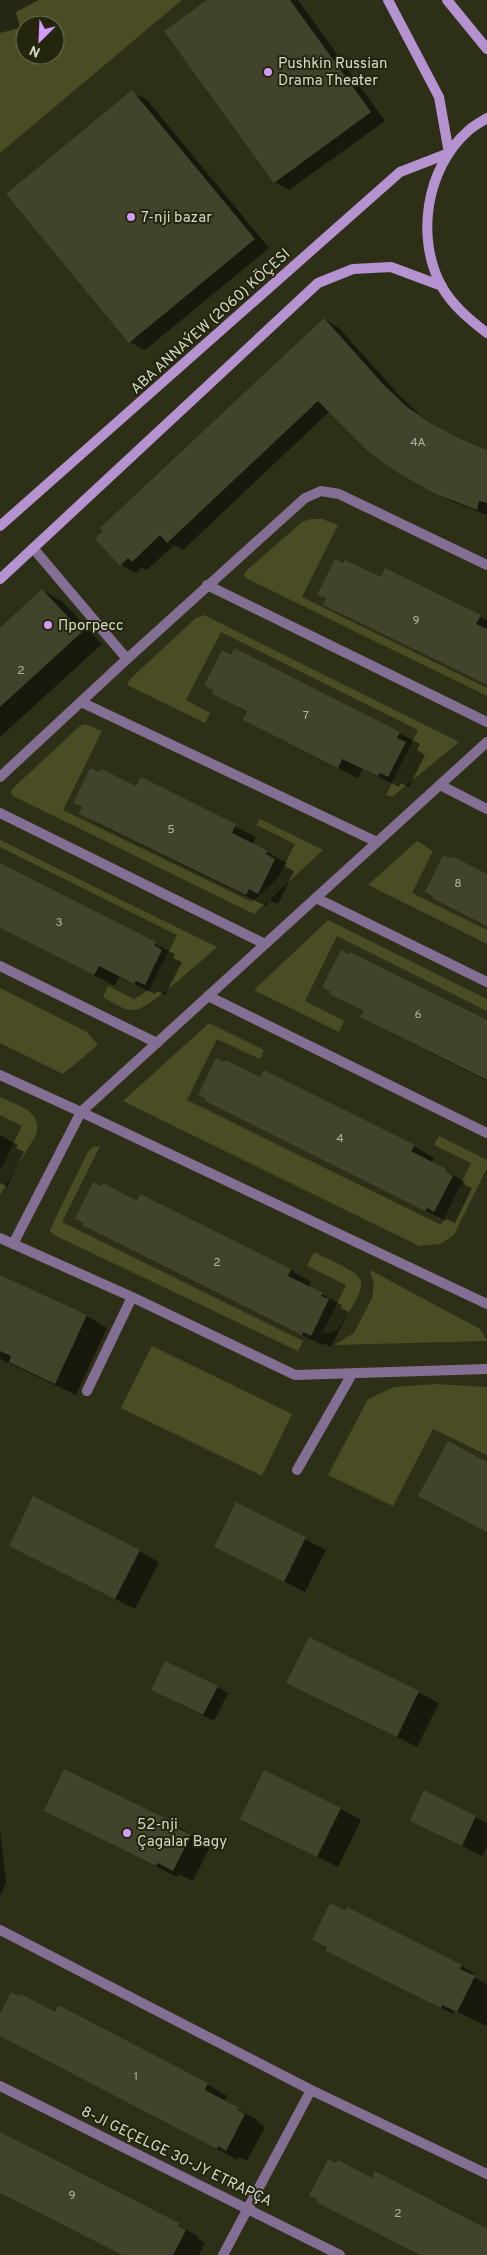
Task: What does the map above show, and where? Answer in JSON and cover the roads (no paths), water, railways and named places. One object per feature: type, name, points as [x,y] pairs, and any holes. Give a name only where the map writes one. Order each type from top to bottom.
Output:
[{"type":"main road","points":[[388,0],[439,97],[449,153]]},
{"type":"main road","points":[[447,0],[487,49]]},
{"type":"main road","points":[[487,118],[468,130],[449,153],[435,180],[427,216],[429,252],[442,286],[466,318],[487,333]]},
{"type":"main road","name":"ABA ANNAÝEW (2060) KÖÇESI","points":[[0,526],[400,172],[449,153]]},
{"type":"main road","points":[[0,578],[318,283],[353,269],[391,267],[442,286]]},
{"type":"street","points":[[0,777],[207,585],[305,498],[321,491],[339,494],[487,565]]},
{"type":"street","points":[[33,548],[127,659]]},
{"type":"street","points":[[207,585],[487,722]]},
{"type":"street","points":[[82,702],[377,842]]},
{"type":"street","points":[[13,1244],[81,1112],[487,742]]},
{"type":"street","points":[[440,785],[487,809]]},
{"type":"street","points":[[0,813],[265,944]]},
{"type":"street","points":[[316,898],[487,982]]},
{"type":"street","points":[[0,966],[157,1043]]},
{"type":"street","points":[[208,996],[487,1133]]},
{"type":"street","points":[[0,1075],[487,1304]]},
{"type":"street","points":[[0,1238],[132,1297],[295,1375],[487,1369]]},
{"type":"street","points":[[87,1391],[132,1297]]},
{"type":"street","points":[[297,1470],[352,1374]]},
{"type":"street","points":[[0,1930],[311,2090],[487,2174]]},
{"type":"street","name":"8-JI GEÇELGE 30-JY ETRAPÇA","points":[[0,2086],[340,2255]]},
{"type":"street","points":[[223,2255],[311,2090]]},
{"type":"place","name":"Pushkin Russian Drama Theater","points":[[268,72]]},
{"type":"place","name":"7-nji bazar","points":[[131,217]]},
{"type":"place","name":"Прогресс","points":[[48,625]]},
{"type":"place","name":"52-nji Çagalar Bagy","points":[[127,1833]]}]
